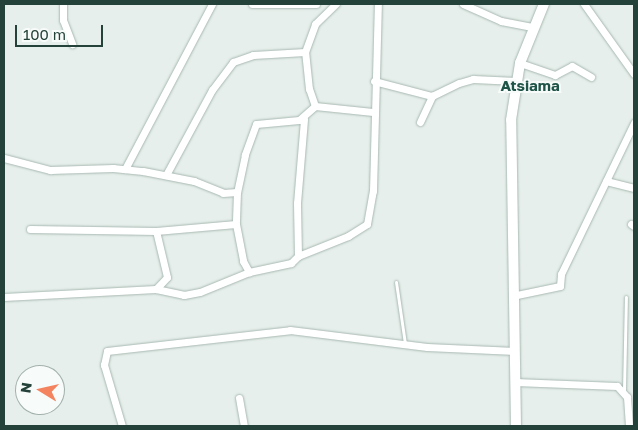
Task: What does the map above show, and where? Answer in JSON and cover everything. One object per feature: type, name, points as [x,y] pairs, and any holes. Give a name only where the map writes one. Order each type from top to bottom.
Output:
[{"type":"street","points":[[63,4],[63,20],[72,44]]},
{"type":"street","points":[[125,169],[212,4]]},
{"type":"street","points":[[252,4],[316,4]]},
{"type":"street","points":[[315,106],[309,89],[305,52],[315,24],[336,4]]},
{"type":"street","points":[[4,297],[38,298],[156,289],[184,295],[200,292],[249,272],[291,263],[298,256],[348,236],[367,224],[373,191],[373,112],[378,4]]},
{"type":"street","points":[[463,4],[501,22],[533,27]]},
{"type":"street","points":[[516,426],[512,296],[511,120],[520,63],[533,27],[544,4]]},
{"type":"street","points":[[584,4],[634,74]]},
{"type":"street","points":[[166,175],[212,90],[233,62],[253,55],[305,52]]},
{"type":"street","points":[[520,63],[555,75],[572,66],[592,77]]},
{"type":"street","points":[[374,81],[432,96],[473,79],[516,81]]},
{"type":"street","points":[[420,122],[432,96]]},
{"type":"street","points":[[315,106],[373,112]]},
{"type":"street","points":[[298,256],[297,203],[304,119],[315,106]]},
{"type":"street","points":[[249,272],[243,262],[236,224],[237,192],[256,124],[304,119]]},
{"type":"street","points":[[512,296],[560,286],[561,274],[634,123]]},
{"type":"street","points":[[4,158],[50,170],[125,169],[166,175],[223,193],[237,192]]},
{"type":"street","points":[[606,181],[634,188]]},
{"type":"street","points":[[30,229],[156,231],[236,224]]},
{"type":"street","points":[[156,231],[166,277],[156,289]]},
{"type":"street","points":[[122,426],[104,365],[107,351],[290,330],[405,345],[515,351]]},
{"type":"street","points":[[515,382],[617,386],[624,390],[630,426]]},
{"type":"street","points":[[239,398],[245,426]]},
{"type":"lane","points":[[396,282],[405,345]]},
{"type":"lane","points":[[624,390],[626,297]]},
{"type":"district","name":"Atsiama","points":[[530,86]]}]
